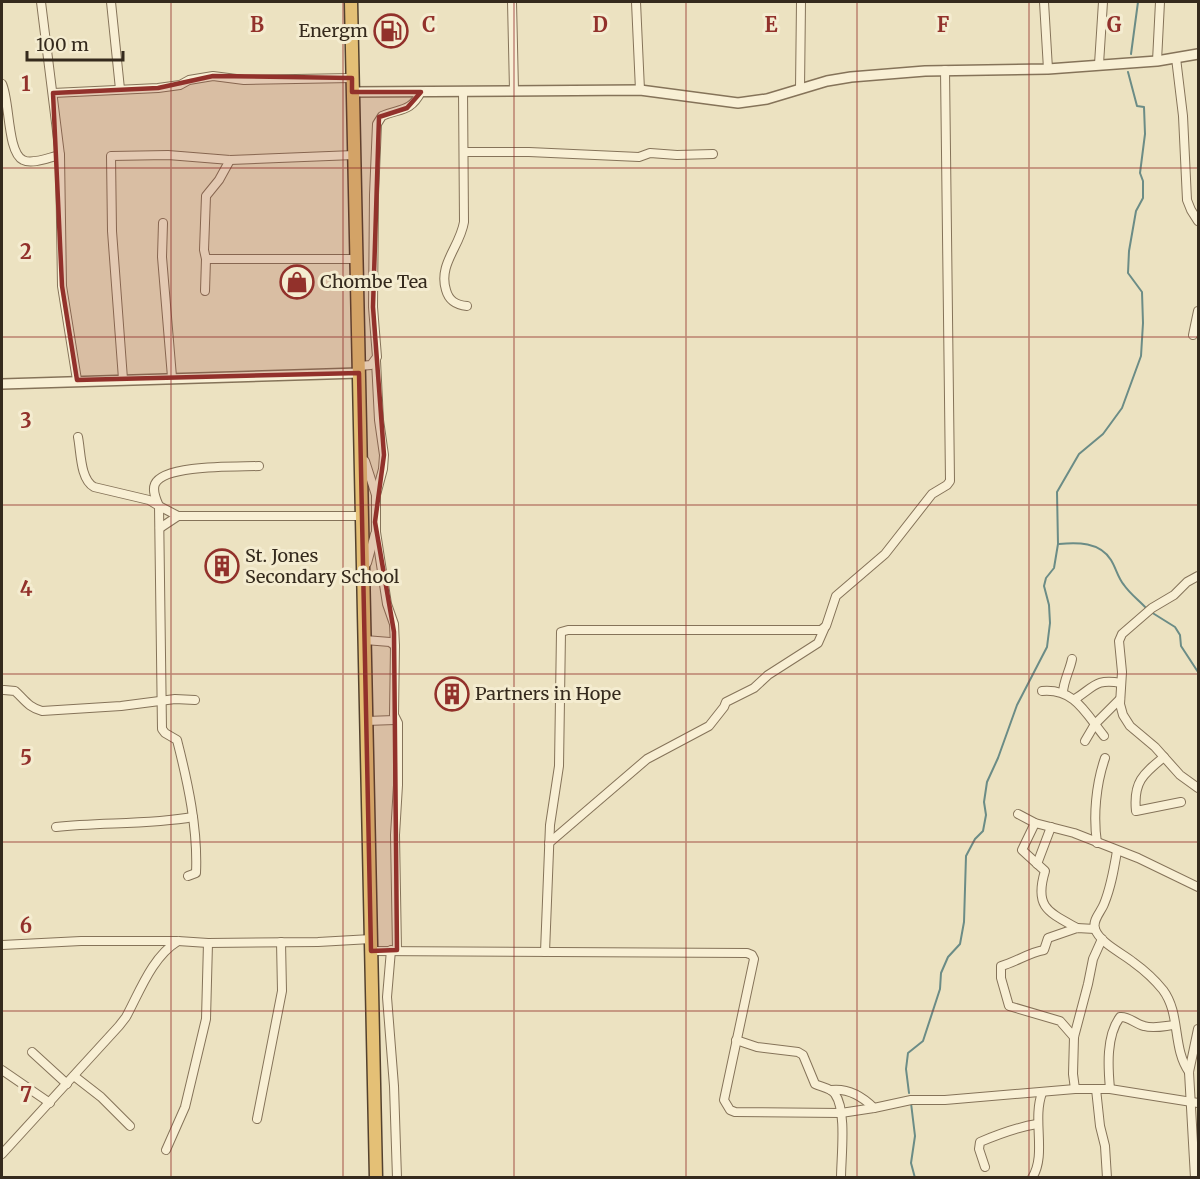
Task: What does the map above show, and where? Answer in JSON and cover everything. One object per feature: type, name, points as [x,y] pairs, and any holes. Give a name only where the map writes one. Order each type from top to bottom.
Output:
[{"type":"highway","points":[[351,2],[376,1178]]},
{"type":"street","points":[[40,2],[60,155],[62,286],[77,381]]},
{"type":"street","points":[[111,2],[120,89]]},
{"type":"street","points":[[512,2],[514,90]]},
{"type":"street","points":[[636,2],[640,90]]},
{"type":"street","points":[[800,89],[801,2]]},
{"type":"street","points":[[1044,2],[1047,69]]},
{"type":"street","points":[[1099,64],[1103,2]]},
{"type":"street","points":[[1157,61],[1160,2]]},
{"type":"street","points":[[352,92],[640,90],[738,103],[767,99],[827,81],[851,77],[945,70],[1047,69],[1157,61],[1198,54]]},
{"type":"street","points":[[1176,58],[1183,116],[1187,200],[1198,221]]},
{"type":"street","points":[[549,843],[647,759],[709,726],[726,702],[754,688],[768,675],[818,643],[826,626],[831,604],[836,596],[885,554],[932,494],[947,485],[951,475],[945,70]]},
{"type":"street","points":[[53,93],[172,87],[189,80],[213,76],[244,80],[352,78]]},
{"type":"street","points":[[2,84],[6,95],[11,137],[17,155],[22,160],[30,161],[60,155]]},
{"type":"street","points":[[463,91],[464,222],[461,237],[446,263],[443,276],[447,295],[456,305],[467,306]]},
{"type":"street","points":[[397,1178],[394,1086],[387,997],[394,950],[398,723],[395,720],[394,624],[387,604],[376,532],[376,495],[384,462],[379,420],[373,275],[377,124],[382,116],[407,108],[421,92]]},
{"type":"street","points":[[464,152],[639,156],[650,153],[713,154]]},
{"type":"street","points":[[123,379],[112,231],[111,156],[168,155],[230,160],[354,155]]},
{"type":"street","points":[[205,291],[206,195],[219,180],[230,160]]},
{"type":"street","points":[[164,223],[162,257],[172,377]]},
{"type":"street","points":[[206,260],[356,259]]},
{"type":"street","points":[[1193,335],[1198,311]]},
{"type":"street","points":[[2,384],[172,377],[252,377],[359,370],[376,361]]},
{"type":"street","points":[[78,437],[88,484],[149,500],[178,516],[362,516]]},
{"type":"street","points":[[360,442],[376,495]]},
{"type":"street","points":[[188,876],[196,873],[197,846],[193,817],[177,740],[162,729],[160,528],[159,506],[154,495],[155,483],[166,474],[214,467],[259,466]]},
{"type":"street","points":[[160,528],[178,516]]},
{"type":"street","points":[[364,581],[369,552],[376,532]]},
{"type":"street","points":[[1198,576],[1187,582],[1174,595],[1152,608],[1122,634],[1119,641],[1121,710],[1126,721],[1164,757],[1179,775],[1198,788]]},
{"type":"street","points":[[545,952],[549,843],[559,766],[561,632],[564,630],[821,630],[826,626]]},
{"type":"street","points":[[365,640],[390,642],[394,646]]},
{"type":"street","points":[[1063,693],[1072,659]]},
{"type":"street","points":[[1075,699],[1097,682],[1121,683]]},
{"type":"street","points":[[4,690],[15,691],[25,704],[42,711],[195,700]]},
{"type":"street","points":[[1042,691],[1063,693],[1075,699],[1104,736]]},
{"type":"street","points":[[1084,741],[1095,724],[1120,698]]},
{"type":"street","points":[[366,721],[395,720]]},
{"type":"street","points":[[1164,757],[1146,771],[1140,779],[1136,788],[1136,812],[1181,802]]},
{"type":"street","points":[[1097,843],[1095,834],[1099,780],[1105,758]]},
{"type":"street","points":[[1018,814],[1035,823],[1074,833],[1198,885]]},
{"type":"street","points":[[56,827],[193,817]]},
{"type":"street","points":[[1035,823],[1022,850],[1045,871],[1040,897],[1044,905],[1058,917],[1077,928]]},
{"type":"street","points":[[1037,864],[1052,827]]},
{"type":"street","points":[[1118,851],[1110,886],[1096,919],[1095,929],[1102,939],[1136,963],[1162,989],[1170,1001],[1180,1055],[1189,1072],[1194,1102],[1195,1178]]},
{"type":"street","points":[[1074,1037],[1060,1021],[1008,1006],[1001,978],[1001,966],[1013,963],[1025,955],[1044,950],[1048,938],[1077,928],[1095,929]]},
{"type":"street","points":[[1075,1089],[1074,1037],[1093,959],[1102,939]]},
{"type":"street","points":[[2,945],[81,940],[178,940],[208,943],[281,942],[371,945],[394,950],[747,953],[754,959],[724,1100],[730,1110],[841,1113],[911,1100],[1075,1089],[1110,1089],[1194,1102]]},
{"type":"street","points":[[2,1154],[126,1017],[157,960],[178,940]]},
{"type":"street","points":[[258,1119],[280,1009],[283,976],[281,942]]},
{"type":"street","points":[[166,1150],[185,1107],[206,1019],[208,943]]},
{"type":"street","points":[[1110,1089],[1108,1067],[1111,1042],[1114,1028],[1120,1017],[1126,1017],[1144,1026],[1174,1025]]},
{"type":"street","points":[[1189,1072],[1197,1044],[1198,1029]]},
{"type":"street","points":[[736,1040],[757,1047],[798,1052],[803,1055],[815,1084],[836,1094],[841,1113],[841,1178]]},
{"type":"street","points":[[32,1052],[67,1084]]},
{"type":"street","points":[[2,1070],[50,1103]]},
{"type":"street","points":[[74,1076],[101,1097],[130,1126]]},
{"type":"street","points":[[831,1090],[843,1089],[852,1092],[874,1108]]},
{"type":"street","points":[[1096,1089],[1100,1126],[1105,1146],[1107,1178]]},
{"type":"street","points":[[1032,1178],[1038,1162],[1037,1110],[1042,1093]]},
{"type":"street","points":[[985,1167],[979,1149],[980,1142],[998,1137],[1012,1128],[1037,1124]]},
{"type":"highlighted area","points":[[213,76],[352,78],[352,92],[421,92],[407,108],[379,117],[373,307],[384,455],[375,522],[394,632],[397,950],[371,951],[359,373],[77,380],[62,286],[53,93],[158,88]]},
{"type":"waterway","points":[[1131,54],[1138,2]]},
{"type":"waterway","points":[[909,1093],[906,1069],[908,1053],[923,1041],[940,989],[941,973],[948,957],[960,944],[964,922],[966,856],[975,839],[983,831],[987,782],[1017,705],[1047,647],[1050,623],[1049,605],[1044,586],[1046,578],[1054,568],[1058,544],[1057,492],[1079,454],[1103,434],[1122,408],[1141,356],[1142,292],[1128,273],[1129,251],[1136,211],[1143,198],[1143,181],[1140,173],[1145,134],[1144,107],[1137,106],[1128,72]]},
{"type":"waterway","points":[[1059,544],[1080,543],[1101,550],[1111,560],[1126,588],[1147,609]]},
{"type":"waterway","points":[[1151,612],[1175,627],[1180,635],[1181,646],[1198,672]]},
{"type":"waterway","points":[[911,1103],[915,1136],[911,1163],[915,1178]]},
{"type":"place","name":"Energm","points":[[391,31]]},
{"type":"place","name":"Chombe Tea","points":[[297,282]]},
{"type":"place","name":"St. Jones Secondary School","points":[[222,566]]},
{"type":"place","name":"Partners in Hope","points":[[452,694]]}]
